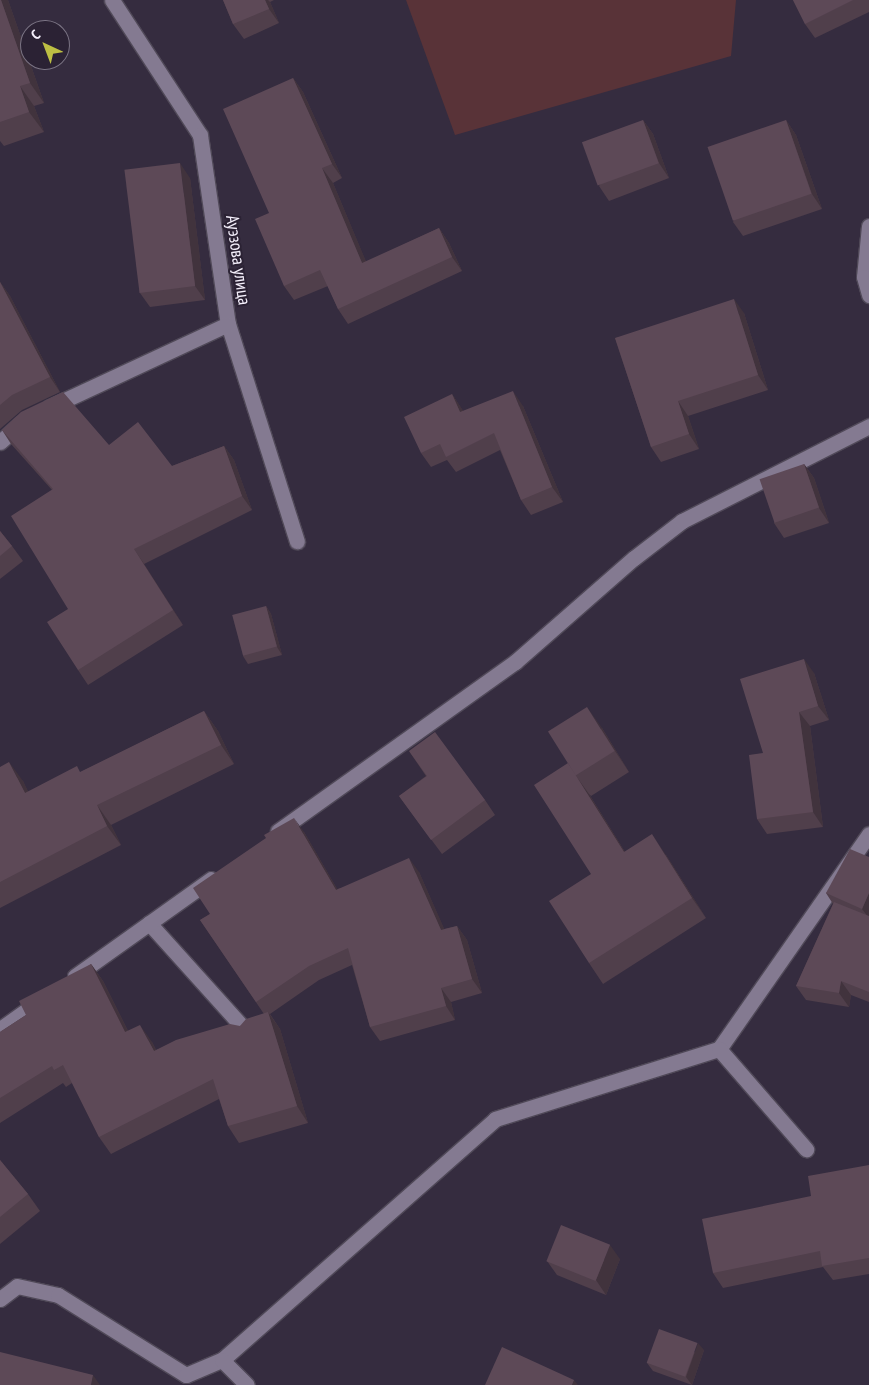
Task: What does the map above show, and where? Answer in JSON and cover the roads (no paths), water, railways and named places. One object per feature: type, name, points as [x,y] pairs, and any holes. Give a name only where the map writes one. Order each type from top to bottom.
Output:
[{"type":"street","name":"Ауэзова улица","points":[[112,0],[200,135],[228,324],[297,541]]},
{"type":"street","points":[[869,226],[864,277],[869,295]]},
{"type":"street","points":[[0,442],[26,418],[228,324]]},
{"type":"street","points":[[263,842],[515,662],[634,558],[682,521],[869,426]]},
{"type":"street","points":[[0,1299],[17,1286],[58,1295],[186,1375],[222,1360],[495,1119],[719,1049],[869,834]]},
{"type":"street","points":[[0,1029],[222,871]]},
{"type":"street","points":[[149,923],[249,1034]]},
{"type":"street","points":[[719,1049],[806,1149]]},
{"type":"street","points":[[222,1360],[247,1385]]}]
